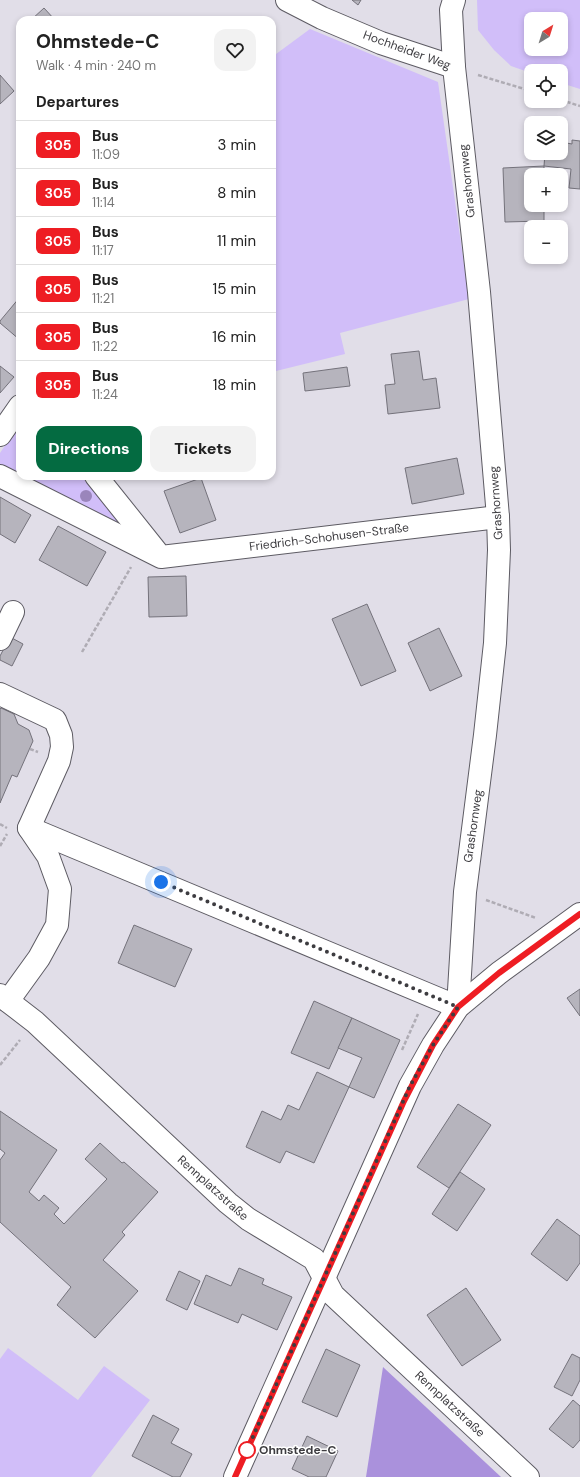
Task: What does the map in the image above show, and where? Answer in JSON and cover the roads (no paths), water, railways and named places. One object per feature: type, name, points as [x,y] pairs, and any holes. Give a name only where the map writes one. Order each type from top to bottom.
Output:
[{"type":"street","name":"Hochheider Weg","points":[[287,0],[322,18],[381,42],[454,67]]},
{"type":"street","name":"Grashornweg","points":[[454,0],[451,10],[454,67],[479,292],[498,518],[499,550],[495,643],[486,735],[465,892],[458,1007]]},
{"type":"street","points":[[0,435],[16,412]]},
{"type":"street","points":[[0,476],[152,552]]},
{"type":"street","points":[[99,480],[152,552]]},
{"type":"street","name":"Friedrich-Schohusen-Straße","points":[[152,552],[498,518]]},
{"type":"street","points":[[0,639],[13,612]]},
{"type":"street","points":[[0,694],[55,720],[61,735],[62,746],[59,761],[30,828]]},
{"type":"street","points":[[4,998],[39,958],[57,925],[60,889],[48,856],[30,828]]},
{"type":"street","points":[[30,828],[458,1007]]},
{"type":"street","points":[[235,1477],[410,1086],[433,1045],[458,1007],[499,973],[580,914]]},
{"type":"street","name":"Rennplatzstraße","points":[[4,998],[35,1022],[248,1220],[314,1259],[333,1295],[528,1477]]},
{"type":"place","name":"Ohmstede-C","points":[[247,1450]]}]
